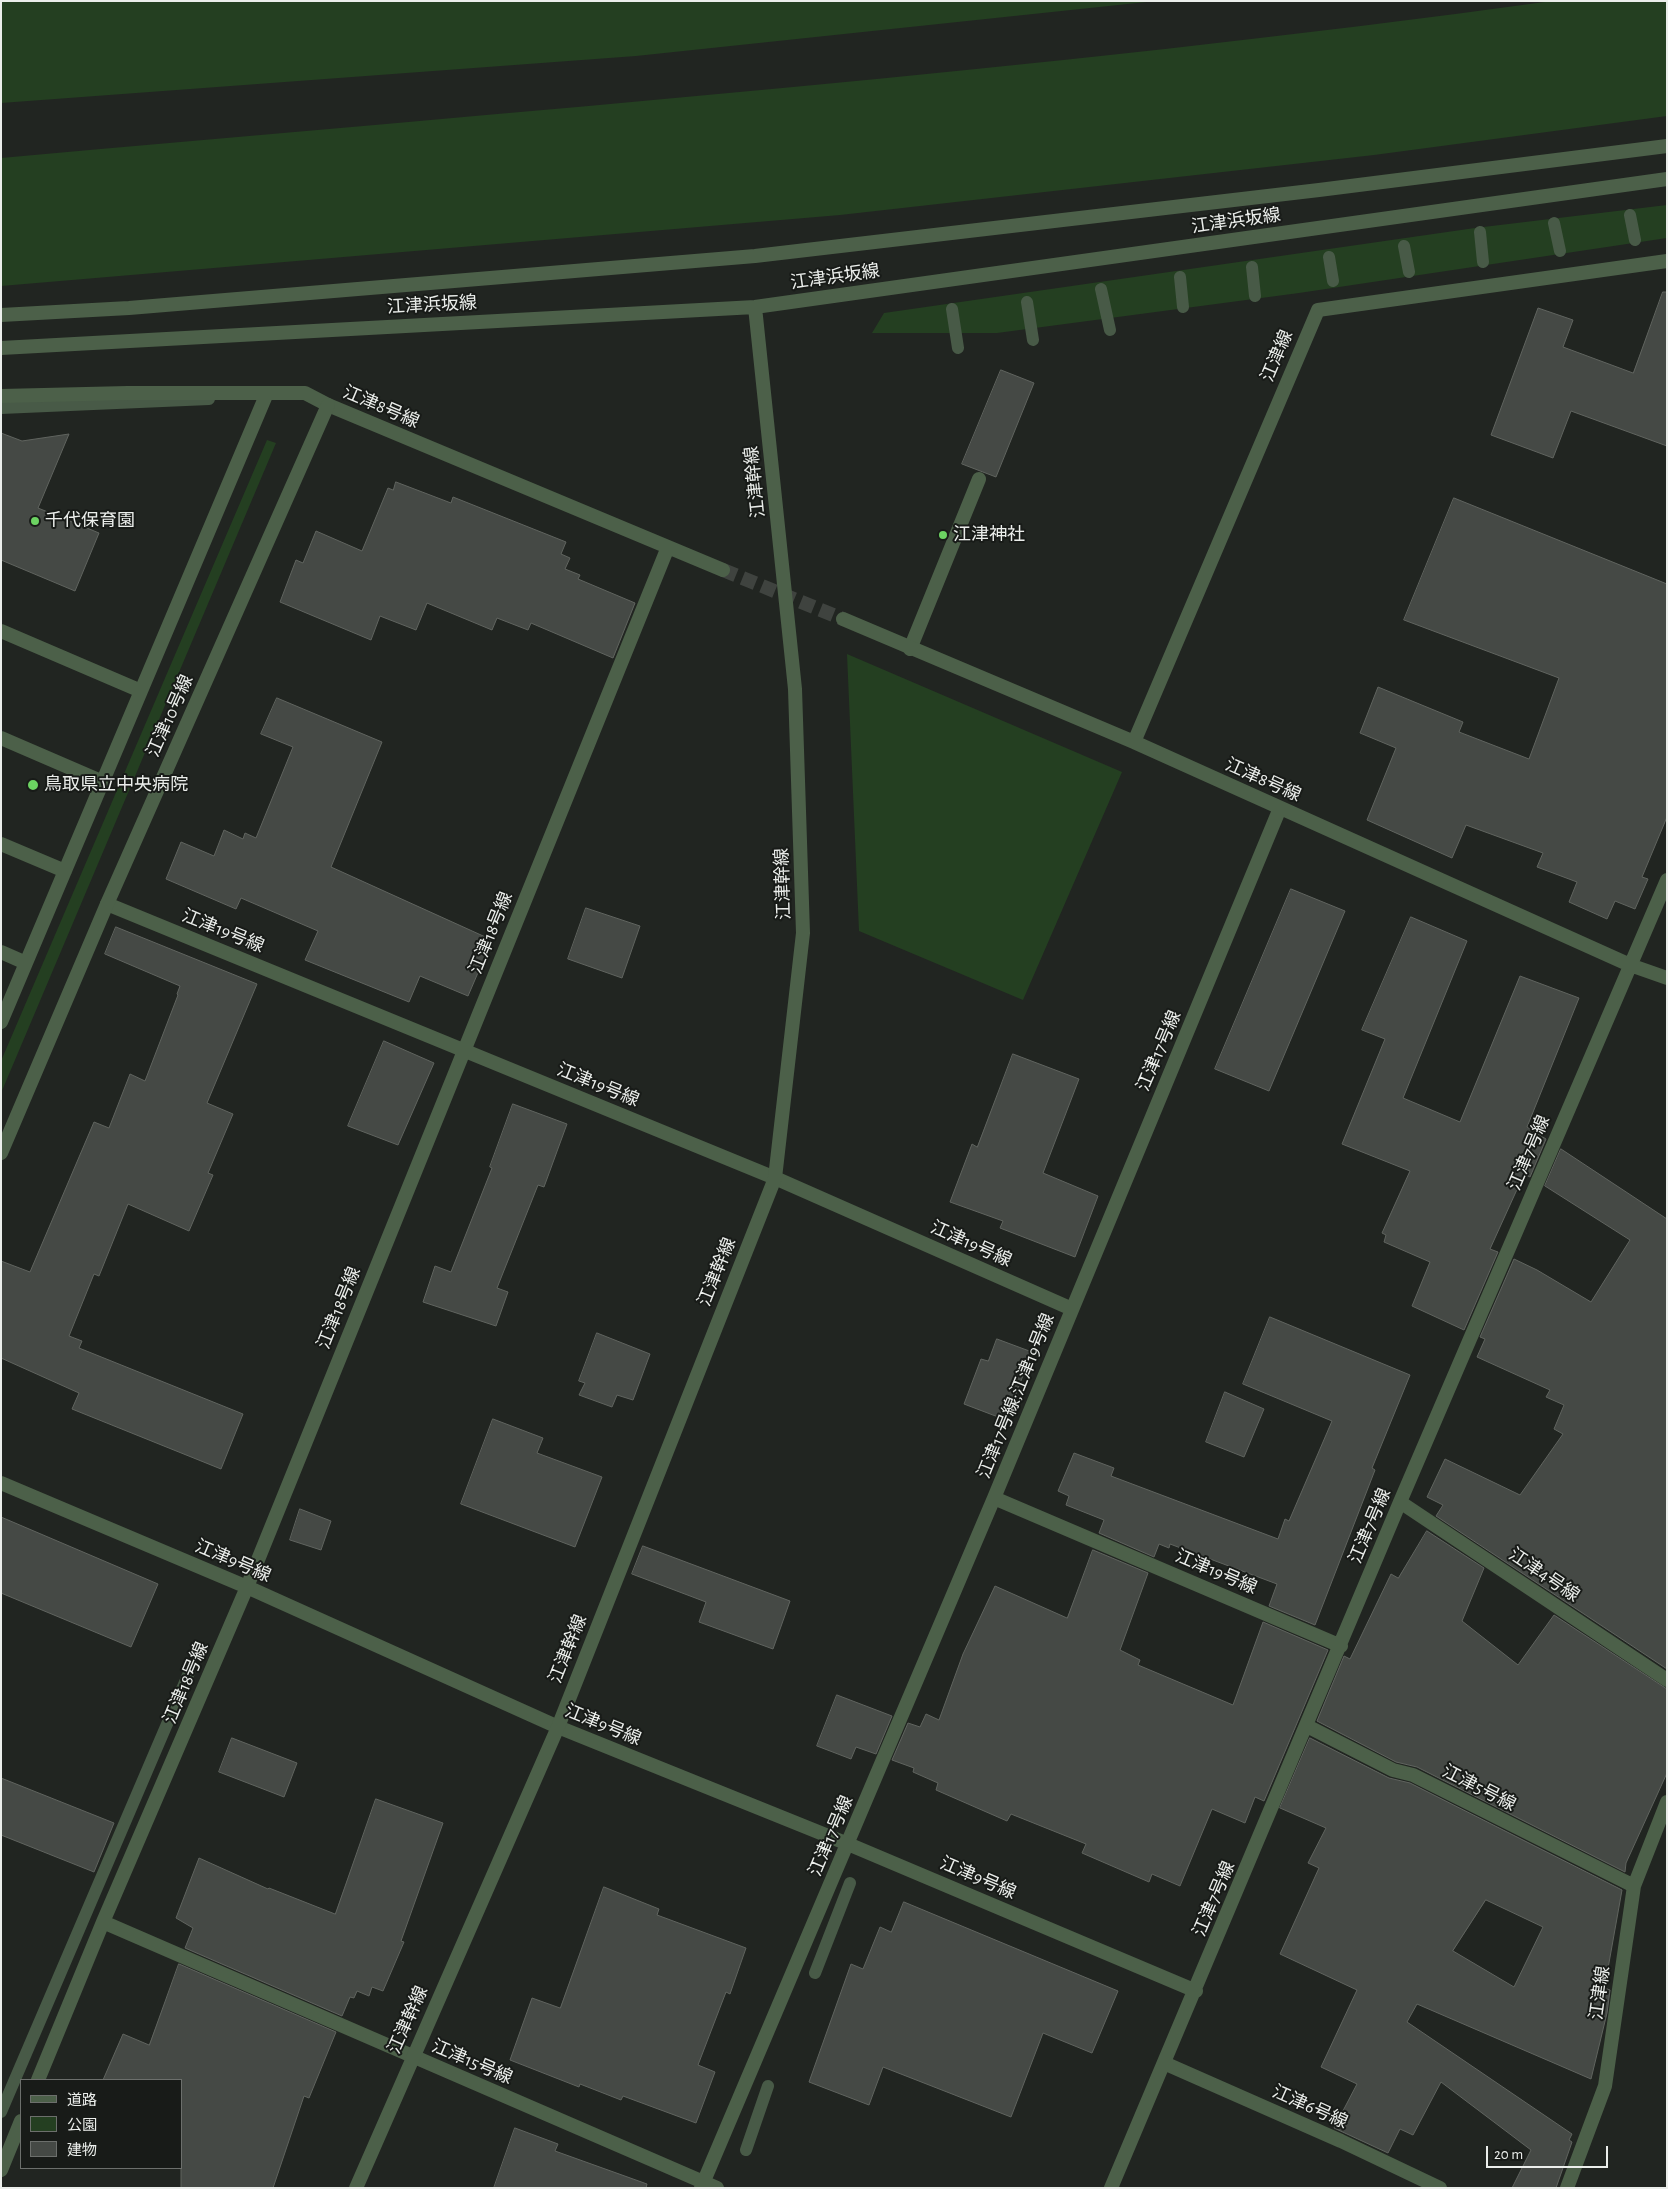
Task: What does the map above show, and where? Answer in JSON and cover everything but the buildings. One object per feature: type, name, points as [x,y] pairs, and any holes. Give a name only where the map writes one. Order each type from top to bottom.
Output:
[{"type":"street","points":[[1,315],[139,307],[754,256],[1319,190],[1667,146]]},
{"type":"street","name":"江津浜坂線","points":[[1,348],[755,307],[1667,179]]},
{"type":"street","name":"江津線","points":[[1134,742],[1318,310],[1667,261]]},
{"type":"street","name":"江津幹線","points":[[356,2188],[558,1727],[775,1178],[803,933],[795,689],[755,307]]},
{"type":"street","name":"江津8号線","points":[[1,396],[128,392],[305,393],[328,406],[723,570]]},
{"type":"street","points":[[1,1022],[267,393]]},
{"type":"street","name":"江津10号線","points":[[1,1153],[107,904],[328,406]]},
{"type":"street","points":[[910,649],[980,479]]},
{"type":"street","name":"江津18号線","points":[[38,2079],[103,1922],[248,1587],[463,1050],[668,547]]},
{"type":"street","name":"江津8号線","points":[[843,619],[910,649],[1134,742],[1630,965],[1667,978]]},
{"type":"street","points":[[1,631],[141,691]]},
{"type":"street","points":[[1,738],[103,782]]},
{"type":"street","name":"江津17号線","points":[[1072,1309],[1280,808]]},
{"type":"street","points":[[1,844],[65,871]]},
{"type":"street","name":"江津7号線","points":[[1111,2188],[1196,1991],[1400,1502],[1667,880]]},
{"type":"street","name":"江津19号線","points":[[107,904],[775,1178],[1072,1309]]},
{"type":"street","points":[[1,952],[26,963]]},
{"type":"street","name":"江津17号線;江津19号線","points":[[994,1498],[1072,1309]]},
{"type":"street","name":"江津9号線","points":[[1,1484],[248,1587],[558,1727],[848,1844],[1196,1991]]},
{"type":"street","name":"江津19号線","points":[[994,1498],[1341,1646]]},
{"type":"street","name":"江津17号線","points":[[702,2185],[994,1498]]},
{"type":"street","name":"江津4号線","points":[[1400,1502],[1667,1680]]},
{"type":"street","name":"江津5号線","points":[[1307,1726],[1393,1770],[1413,1776],[1634,1886]]},
{"type":"street","name":"江津線","points":[[1567,2188],[1605,2086],[1634,1886],[1667,1802]]},
{"type":"street","name":"江津15号線","points":[[103,1922],[413,2056],[702,2185],[717,2188]]},
{"type":"street","name":"江津6号線","points":[[1164,2063],[1341,2141],[1440,2188]]},
{"type":"street","points":[[1,2170],[20,2123]]},
{"type":"green space","points":[[1,1],[1156,1],[636,56],[1,103]]},
{"type":"green space","points":[[1552,1],[1667,1],[1667,116],[1374,155],[840,215],[1,286],[1,158],[971,69],[1165,49]]},
{"type":"green space","points":[[1667,205],[1667,238],[1299,293],[997,333],[872,333],[884,313],[1475,228]]},
{"type":"green space","points":[[267,440],[276,443],[1,1093],[1,1061]]},
{"type":"green space","points":[[847,654],[1122,772],[1023,1000],[859,931]]},
{"type":"waterway","points":[[1630,215],[1635,240]]},
{"type":"waterway","points":[[1554,223],[1560,251]]},
{"type":"waterway","points":[[1480,232],[1483,262]]},
{"type":"waterway","points":[[1404,246],[1409,272]]},
{"type":"waterway","points":[[1329,257],[1333,281]]},
{"type":"waterway","points":[[1252,267],[1255,296]]},
{"type":"waterway","points":[[1180,277],[1183,307]]},
{"type":"waterway","points":[[1101,289],[1110,330]]},
{"type":"waterway","points":[[1027,302],[1033,340]]},
{"type":"waterway","points":[[952,309],[958,348]]},
{"type":"waterway","points":[[1,408],[209,399]]},
{"type":"waterway","points":[[1,2112],[191,1668]]},
{"type":"waterway","points":[[815,1973],[850,1883]]},
{"type":"waterway","points":[[746,2150],[768,2086]]},
{"type":"tunnel","points":[[723,570],[843,619]]},
{"type":"place","name":"千代保育園","points":[[35,521]]},
{"type":"place","name":"江津神社","points":[[943,535]]},
{"type":"place","name":"鳥取県立中央病院","points":[[33,785]]}]
